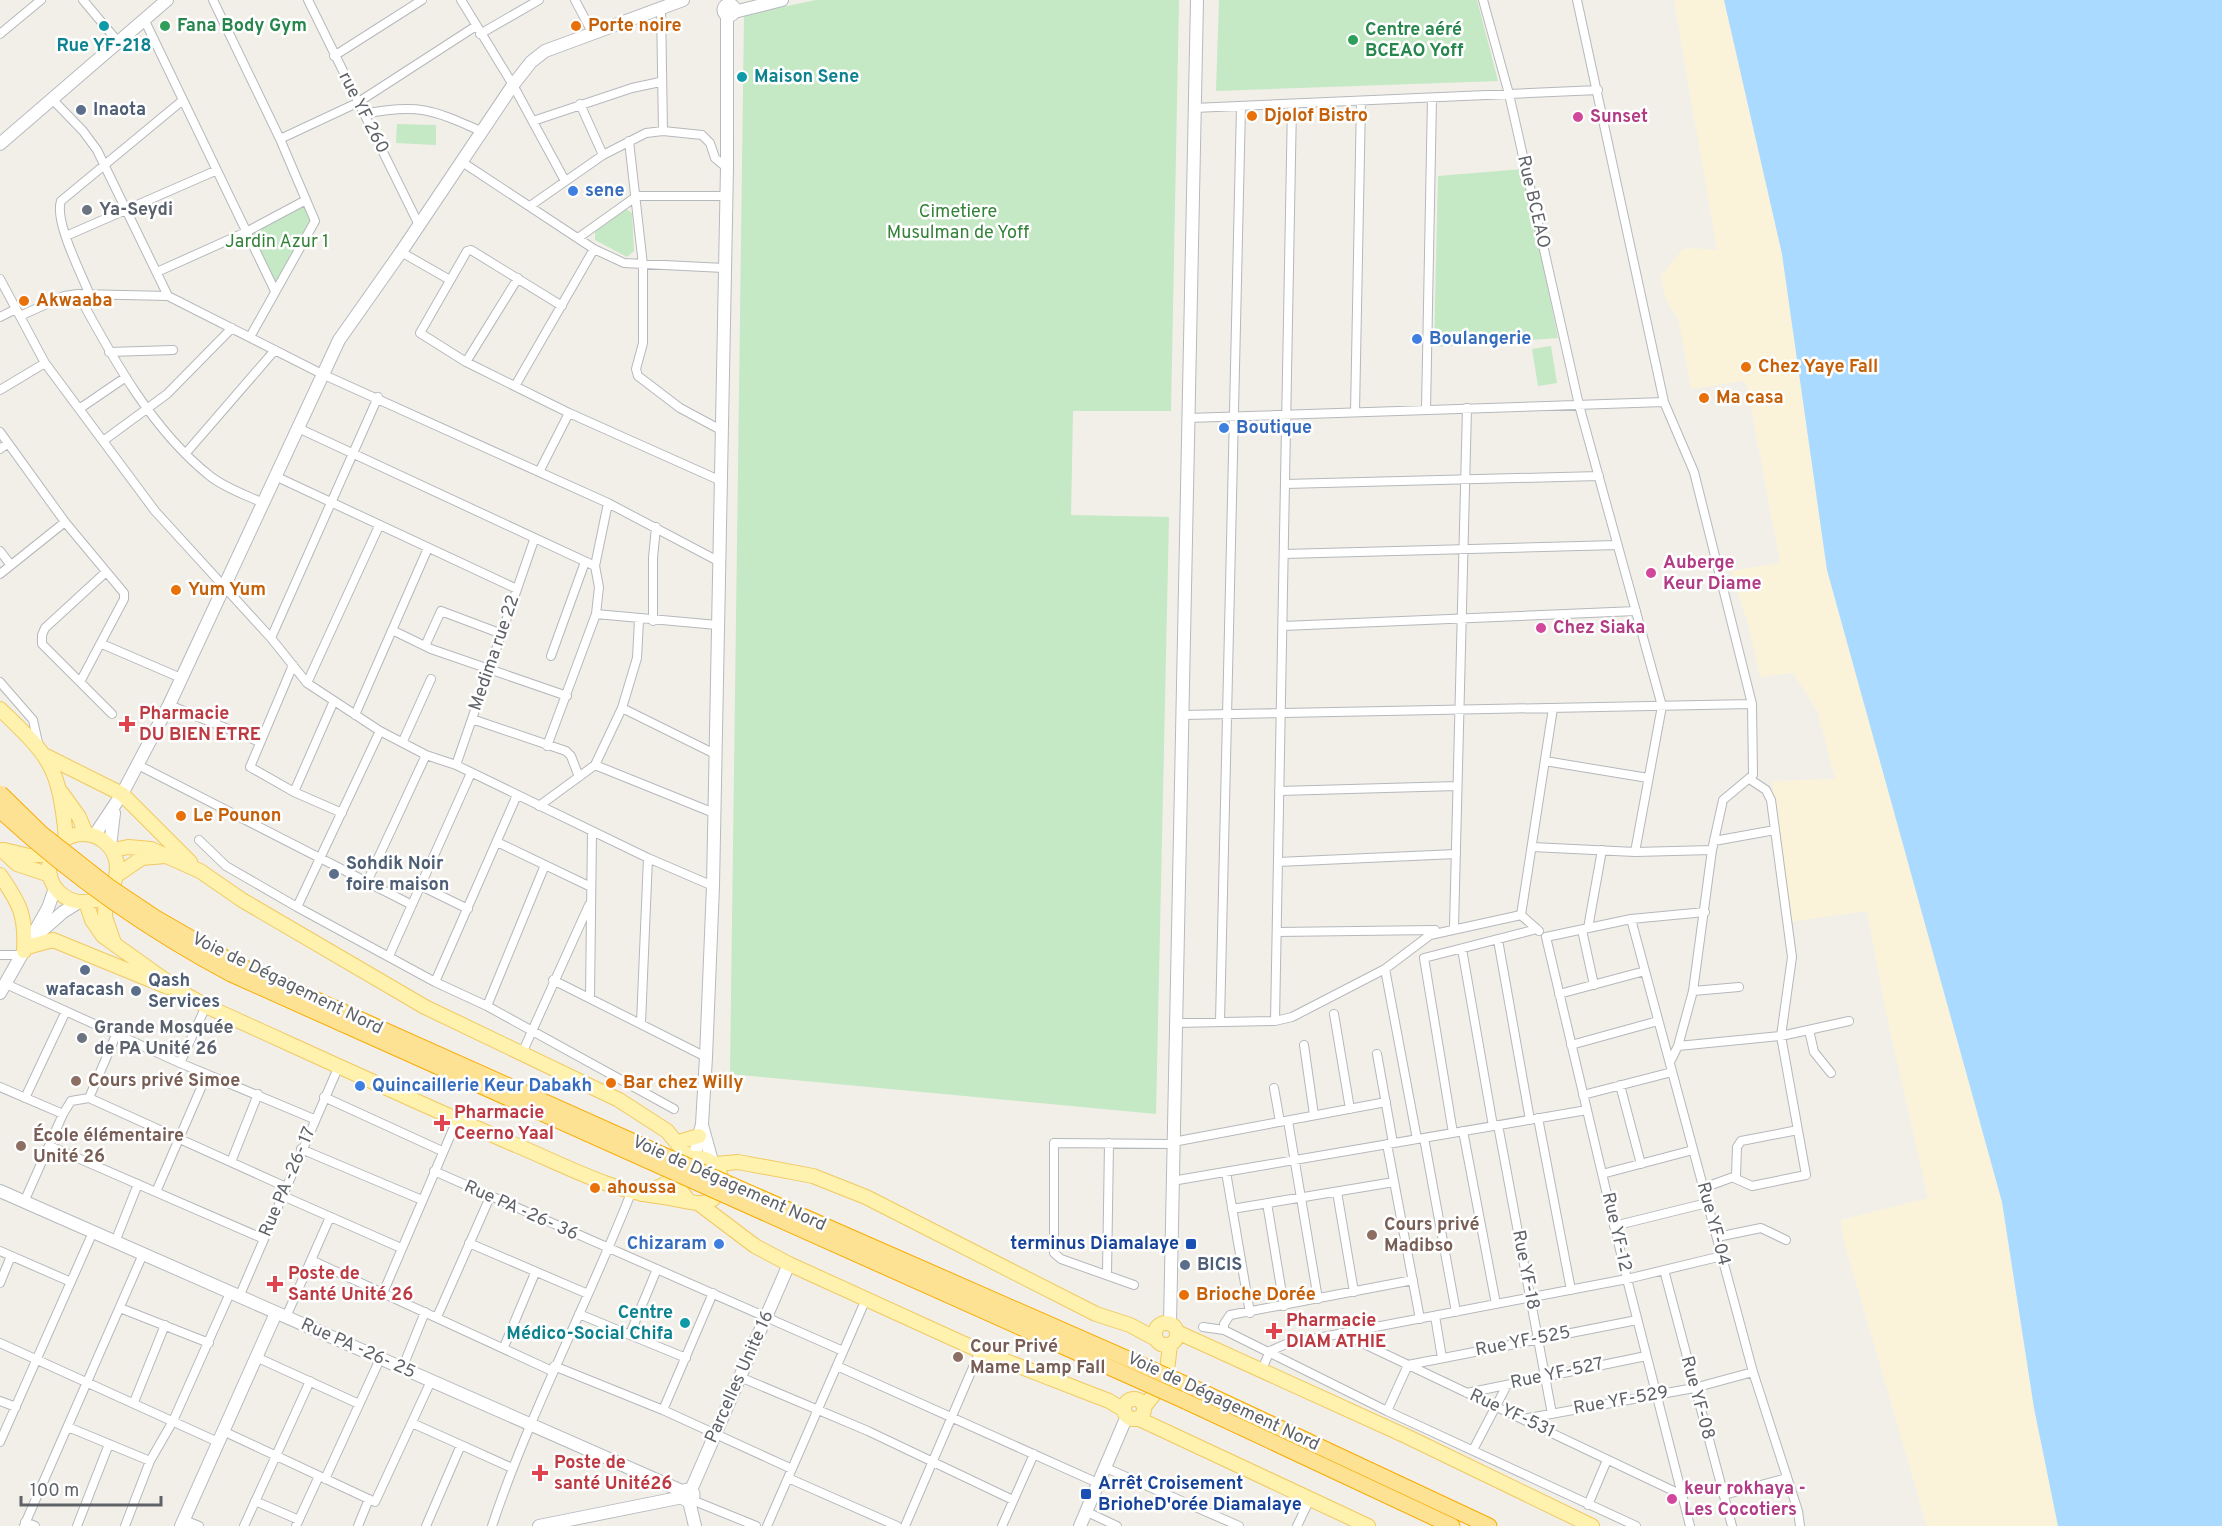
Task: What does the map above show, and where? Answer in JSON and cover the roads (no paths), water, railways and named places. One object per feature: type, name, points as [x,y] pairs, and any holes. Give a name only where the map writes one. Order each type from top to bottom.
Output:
[{"type":"highway","name":"Voie de Dégagement Nord","points":[[0,793],[42,834],[108,886],[156,918],[236,964],[670,1158],[1192,1387],[1489,1526]]},
{"type":"highway","name":"Voie de Dégagement Nord","points":[[0,810],[67,870],[103,897],[184,950],[231,974],[1185,1401],[1452,1526]]},
{"type":"main road","points":[[0,709],[43,752],[120,797],[200,871]]},
{"type":"main road","points":[[43,752],[62,792],[90,835],[111,848],[117,861],[117,875]]},
{"type":"main road","points":[[62,792],[66,838]]},
{"type":"main road","points":[[52,881],[52,854],[66,838],[90,835]]},
{"type":"main road","points":[[111,848],[140,847],[170,856],[200,871],[242,900],[425,1007],[523,1051],[619,1100],[667,1131],[678,1142],[685,1166],[679,1191],[755,1246],[789,1264],[980,1351],[1135,1409],[1156,1428],[1368,1526]]},
{"type":"main road","points":[[1,849],[29,856],[52,854]]},
{"type":"main road","points":[[1,849],[17,864],[52,881],[66,898],[83,902],[106,894]]},
{"type":"main road","points":[[114,944],[105,917],[106,894],[117,875],[142,858],[170,856]]},
{"type":"main road","points":[[0,875],[21,905],[26,929],[26,949],[53,940],[71,945],[183,993]]},
{"type":"main road","points":[[83,902],[95,926],[114,944],[183,993],[338,1068],[457,1120],[635,1194],[693,1201],[715,1197],[721,1187],[716,1167]]},
{"type":"main road","points":[[678,1142],[700,1130]]},
{"type":"main road","points":[[667,1131],[685,1166]]},
{"type":"main road","points":[[635,1194],[685,1166],[716,1167],[738,1162],[813,1176],[866,1197],[1096,1314],[1194,1341],[1262,1370],[1592,1526]]},
{"type":"main road","points":[[715,1197],[731,1229]]},
{"type":"main road","points":[[1135,1409],[1153,1389],[1160,1376],[1166,1332]]},
{"type":"street","points":[[0,34],[41,0]]},
{"type":"street","points":[[83,0],[119,43]]},
{"type":"street","points":[[0,144],[167,0]]},
{"type":"street","points":[[213,0],[280,139],[314,217],[314,225],[250,337]]},
{"type":"street","name":"rue YF 260","points":[[308,0],[419,225]]},
{"type":"street","points":[[334,56],[422,0]]},
{"type":"street","points":[[461,0],[513,85],[564,180]]},
{"type":"street","points":[[280,139],[357,103],[478,30],[538,0]]},
{"type":"street","points":[[575,0],[592,32]]},
{"type":"street","points":[[90,835],[120,797],[169,705],[339,340],[513,85],[531,62],[545,51],[654,6],[683,0]]},
{"type":"street","points":[[685,1166],[700,1130],[706,1057],[713,886],[728,32],[730,8],[782,0]]},
{"type":"street","points":[[1166,1332],[1173,1143],[1197,0]]},
{"type":"street","name":"Rue BCEAO","points":[[1482,0],[1509,94],[1579,405],[1662,706]]},
{"type":"street","points":[[1577,0],[1664,402],[1694,472],[1752,704],[1753,775],[1751,780],[1724,800],[1712,850],[1693,991],[1671,1067],[1620,1086],[1583,1095]]},
{"type":"street","points":[[654,6],[663,131]]},
{"type":"street","points":[[144,19],[215,171],[275,291]]},
{"type":"street","points":[[533,121],[580,104],[660,82]]},
{"type":"street","points":[[1194,108],[1598,90]]},
{"type":"street","points":[[1426,410],[1431,98]]},
{"type":"street","points":[[53,100],[83,131],[105,164],[168,296]]},
{"type":"street","points":[[89,293],[66,236],[60,211],[61,201],[183,100]]},
{"type":"street","points":[[1355,412],[1361,101]]},
{"type":"street","points":[[580,104],[603,155]]},
{"type":"street","points":[[1275,1021],[1292,104]]},
{"type":"street","points":[[1220,1022],[1241,106]]},
{"type":"street","points":[[364,114],[412,108],[435,111],[483,132]]},
{"type":"street","points":[[530,206],[564,180],[603,155],[646,133],[663,131],[702,135],[710,143],[715,158],[727,168]]},
{"type":"street","points":[[629,141],[643,265],[643,343],[636,369],[638,376],[680,408],[721,430]]},
{"type":"street","points":[[462,162],[594,249],[624,263],[724,268]]},
{"type":"street","points":[[66,236],[127,212],[215,171]]},
{"type":"street","points":[[578,238],[637,196],[726,196]]},
{"type":"street","points":[[157,272],[246,232],[306,200]]},
{"type":"street","points":[[515,386],[594,249]]},
{"type":"street","points":[[562,306],[471,250],[467,251],[420,333],[466,362],[569,413],[719,480]]},
{"type":"street","points":[[401,252],[450,280]]},
{"type":"street","points":[[0,279],[45,363],[154,511],[225,586],[307,683],[333,703],[426,755],[456,765],[648,858],[713,886]]},
{"type":"street","points":[[466,362],[518,279]]},
{"type":"street","points":[[78,294],[109,352],[146,408],[186,453],[218,481],[263,503]]},
{"type":"street","points":[[0,317],[64,296],[78,294],[168,296],[322,374],[378,397],[608,503],[718,561]]},
{"type":"street","points":[[103,441],[183,380],[232,328]]},
{"type":"street","points":[[109,352],[173,350]]},
{"type":"street","points":[[186,453],[275,350]]},
{"type":"street","points":[[0,390],[45,363]]},
{"type":"street","points":[[79,409],[126,377]]},
{"type":"street","points":[[271,638],[333,503],[378,397]]},
{"type":"street","points":[[1188,418],[1664,402]]},
{"type":"street","points":[[1451,928],[1456,854],[1467,408]]},
{"type":"street","points":[[539,472],[569,413]]},
{"type":"street","points":[[298,428],[534,540],[595,566]]},
{"type":"street","points":[[0,432],[4,446],[122,589],[124,599],[80,682]]},
{"type":"street","points":[[274,476],[517,589]]},
{"type":"street","points":[[1285,484],[1599,476]]},
{"type":"street","points":[[547,746],[596,614],[599,587],[595,566],[608,503]]},
{"type":"street","points":[[0,574],[65,522]]},
{"type":"street","points":[[307,683],[379,526]]},
{"type":"street","points":[[653,621],[653,558],[656,527]]},
{"type":"street","name":"Medima rue 22","points":[[456,765],[534,540]]},
{"type":"street","points":[[1284,554],[1617,545]]},
{"type":"street","points":[[355,715],[428,548]]},
{"type":"street","points":[[0,550],[10,564]]},
{"type":"street","points":[[551,656],[585,562]]},
{"type":"street","points":[[106,572],[45,628],[42,644],[112,714]]},
{"type":"street","points":[[1283,626],[1636,611]]},
{"type":"street","points":[[425,645],[441,612],[502,634]]},
{"type":"street","points":[[596,614],[717,626]]},
{"type":"street","points":[[539,806],[595,765],[622,708],[638,658],[639,620]]},
{"type":"street","points":[[392,630],[425,645],[567,696]]},
{"type":"street","points":[[102,644],[181,678]]},
{"type":"street","points":[[293,665],[250,767],[294,792],[342,813]]},
{"type":"street","points":[[403,741],[430,679]]},
{"type":"street","points":[[0,682],[33,720],[43,752]]},
{"type":"street","points":[[294,792],[333,703]]},
{"type":"street","points":[[1182,715],[1752,704]]},
{"type":"street","points":[[169,705],[260,742]]},
{"type":"street","points":[[1635,852],[1662,706]]},
{"type":"street","points":[[622,708],[715,754]]},
{"type":"street","points":[[1521,915],[1553,708]]},
{"type":"street","points":[[472,719],[566,751],[571,756],[579,777]]},
{"type":"street","points":[[297,907],[380,731]]},
{"type":"street","points":[[367,882],[426,755]]},
{"type":"street","points":[[1545,761],[1648,778]]},
{"type":"street","points":[[138,765],[412,905]]},
{"type":"street","points":[[595,765],[714,813]]},
{"type":"street","points":[[389,956],[471,773]]},
{"type":"street","points":[[1703,1188],[1734,1178],[1752,1186],[1806,1175],[1781,1036],[1791,957],[1775,830],[1769,794],[1751,780]]},
{"type":"street","points":[[1279,791],[1458,786]]},
{"type":"street","points":[[435,982],[517,795]]},
{"type":"street","points":[[111,848],[112,819],[120,797]]},
{"type":"street","points":[[1714,841],[1775,830]]},
{"type":"street","points":[[590,998],[592,831]]},
{"type":"street","points":[[199,840],[226,866],[297,907],[435,982],[487,1006],[532,1033],[674,1108]]},
{"type":"street","points":[[497,842],[591,887]]},
{"type":"street","points":[[1532,848],[1635,852],[1712,850]]},
{"type":"street","points":[[1594,985],[1585,929],[1602,850]]},
{"type":"street","points":[[1278,862],[1456,854]]},
{"type":"street","points":[[641,1023],[648,858]]},
{"type":"street","points":[[487,1006],[545,865]]},
{"type":"street","points":[[52,881],[26,949],[3,989],[66,1011],[180,1063],[314,1119]]},
{"type":"street","points":[[421,886],[468,909]]},
{"type":"street","points":[[0,955],[26,949],[63,912],[83,902]]},
{"type":"street","points":[[523,1051],[590,902]]},
{"type":"street","points":[[1175,1023],[1275,1021],[1292,1017],[1385,969],[1430,935],[1451,928],[1521,915],[1546,937],[1631,919],[1705,912]]},
{"type":"street","name":"Rue YF-04","points":[[1631,919],[1753,1372],[1800,1526]]},
{"type":"street","points":[[1277,932],[1451,928]]},
{"type":"street","points":[[1453,1133],[1424,958],[1538,929]]},
{"type":"street","name":"Rue YF-12","points":[[1546,937],[1627,1280],[1690,1526]]},
{"type":"street","points":[[1498,940],[1571,1290]]},
{"type":"street","name":"Rue YF-18","points":[[1462,949],[1552,1414]]},
{"type":"street","points":[[1385,969],[1456,1312]]},
{"type":"street","points":[[1559,994],[1645,971]]},
{"type":"street","points":[[553,980],[706,1057]]},
{"type":"street","points":[[1693,991],[1739,987]]},
{"type":"street","points":[[180,1063],[206,1006]]},
{"type":"street","points":[[25,1098],[66,1011]]},
{"type":"street","points":[[1334,1014],[1350,1109]]},
{"type":"street","points":[[1571,1045],[1658,1021]]},
{"type":"street","points":[[1678,1046],[1781,1036],[1849,1021]]},
{"type":"street","points":[[1809,1030],[1814,1052],[1831,1073]]},
{"type":"street","points":[[89,1098],[116,1035]]},
{"type":"street","points":[[1304,1045],[1314,1115]]},
{"type":"street","points":[[1377,1054],[1386,1102],[1394,1182],[1420,1319]]},
{"type":"street","name":"Rue PA -26- 17","points":[[125,1526],[150,1461],[173,1421],[209,1343],[264,1239],[338,1068]]},
{"type":"street","points":[[156,1192],[207,1074]]},
{"type":"street","points":[[1620,1086],[1641,1164]]},
{"type":"street","points":[[0,1087],[63,1114]]},
{"type":"street","points":[[1274,1088],[1294,1160],[1318,1299]]},
{"type":"street","points":[[231,1162],[258,1094]]},
{"type":"street","points":[[324,1097],[442,1151]]},
{"type":"street","points":[[24,1202],[70,1101],[89,1098],[286,1187]]},
{"type":"street","points":[[1134,1285],[1060,1259],[1054,1253],[1054,1143],[1173,1143],[1386,1102]]},
{"type":"street","points":[[1172,1181],[1587,1110]]},
{"type":"street","points":[[383,1293],[457,1120]]},
{"type":"street","points":[[700,1130],[716,1167]]},
{"type":"street","points":[[1734,1178],[1739,1143],[1798,1130]]},
{"type":"street","points":[[1463,1131],[1496,1304]]},
{"type":"street","points":[[1107,1274],[1109,1143]]},
{"type":"street","points":[[50,1146],[264,1239]]},
{"type":"street","points":[[301,1149],[422,1200]]},
{"type":"street","points":[[1602,1174],[1693,1150]]},
{"type":"street","name":"Rue PA -26- 36","points":[[434,1171],[608,1250],[713,1293],[843,1351]]},
{"type":"street","points":[[1226,1172],[1250,1313]]},
{"type":"street","points":[[1232,1209],[1394,1182]]},
{"type":"street","points":[[115,1242],[138,1184]]},
{"type":"street","name":"Rue PA -26- 25","points":[[0,1191],[688,1496]]},
{"type":"street","points":[[1337,1192],[1354,1292]]},
{"type":"street","points":[[492,1526],[512,1468],[553,1369],[635,1194]]},
{"type":"street","points":[[283,1196],[402,1248]]},
{"type":"street","points":[[437,1317],[490,1197]]},
{"type":"street","points":[[1268,1203],[1284,1306]]},
{"type":"street","points":[[1614,1226],[1707,1203]]},
{"type":"street","points":[[199,1526],[182,1523],[256,1357],[311,1260],[330,1217]]},
{"type":"street","points":[[1716,1237],[1761,1228],[1786,1240]]},
{"type":"street","points":[[0,1442],[93,1232]]},
{"type":"street","points":[[469,1243],[588,1294]]},
{"type":"street","points":[[0,1251],[71,1282]]},
{"type":"street","points":[[35,1526],[25,1524],[143,1254]]},
{"type":"street","points":[[0,1283],[11,1256]]},
{"type":"street","points":[[1262,1370],[1270,1351],[1286,1344],[1627,1280],[1722,1256]]},
{"type":"street","points":[[311,1260],[553,1369],[663,1410],[897,1526]]},
{"type":"street","name":"Parcelles Unite 16","points":[[688,1496],[789,1264]]},
{"type":"street","points":[[630,1334],[657,1269]]},
{"type":"street","name":"Rue YF-08","points":[[1664,1270],[1732,1526]]},
{"type":"street","points":[[504,1347],[535,1273]]},
{"type":"street","points":[[1224,1330],[1224,1324],[1230,1315],[1413,1280]]},
{"type":"street","points":[[663,1410],[713,1293]]},
{"type":"street","points":[[767,1526],[867,1299]]},
{"type":"street","points":[[120,1308],[209,1343]]},
{"type":"street","points":[[402,1369],[425,1312]]},
{"type":"street","points":[[579,1314],[686,1358]]},
{"type":"street","points":[[1435,1316],[1443,1358]]},
{"type":"street","name":"Rue YF-525","points":[[1408,1365],[1637,1320]]},
{"type":"street","points":[[134,1402],[165,1325]]},
{"type":"street","points":[[1203,1327],[1224,1330],[1270,1351],[1387,1410],[1636,1526]]},
{"type":"street","name":"Rue YF-531","points":[[1341,1334],[1682,1495]]},
{"type":"street","points":[[0,1343],[173,1421],[276,1456],[375,1502],[431,1381]]},
{"type":"street","points":[[905,1526],[980,1351]]},
{"type":"street","name":"Rue YF-527","points":[[1467,1393],[1646,1356]]},
{"type":"street","points":[[256,1357],[359,1404]]},
{"type":"street","points":[[255,1501],[297,1523],[380,1359]]},
{"type":"street","points":[[1387,1410],[1408,1365]]},
{"type":"street","points":[[837,1366],[1100,1484]]},
{"type":"street","name":"Rue YF-529","points":[[1522,1419],[1694,1388],[1753,1372]]},
{"type":"street","points":[[740,1377],[933,1461],[956,1475],[1013,1500]]},
{"type":"street","points":[[244,1526],[310,1381]]},
{"type":"street","points":[[1473,1450],[1507,1385]]},
{"type":"street","points":[[0,1401],[16,1407]]},
{"type":"street","points":[[1080,1526],[1135,1409]]},
{"type":"street","points":[[412,1423],[512,1468]]},
{"type":"street","points":[[68,1427],[150,1461]]},
{"type":"street","points":[[77,1526],[109,1444]]},
{"type":"street","points":[[426,1526],[461,1445]]},
{"type":"street","points":[[1002,1526],[1034,1454]]},
{"type":"street","points":[[1588,1505],[1607,1460]]},
{"type":"street","points":[[1106,1468],[1238,1526]]},
{"type":"street","points":[[1724,1495],[1787,1478]]},
{"type":"street","points":[[539,1526],[688,1496],[756,1526]]},
{"type":"street","points":[[688,1496],[695,1526]]},
{"type":"street","points":[[358,1526],[369,1499]]},
{"type":"street","points":[[1297,1526],[1310,1499]]},
{"type":"street","points":[[1087,1512],[1117,1526]]},
{"type":"water","points":[[1724,0],[2222,0],[2222,1526],[2058,1526],[2034,1408],[2002,1202],[1827,570],[1782,254]]},
{"type":"place","name":"Rue YF-218","points":[[104,26]]},
{"type":"place","name":"Fana Body Gym","points":[[165,26]]},
{"type":"place","name":"Porte noire","points":[[576,26]]},
{"type":"place","name":"Centre aéré BCEAO Yoff","points":[[1353,40]]},
{"type":"place","name":"Maison Sene","points":[[742,77]]},
{"type":"place","name":"Inaota","points":[[81,110]]},
{"type":"place","name":"Djolof Bistro","points":[[1252,116]]},
{"type":"place","name":"Sunset","points":[[1578,117]]},
{"type":"place","name":"sene","points":[[573,191]]},
{"type":"place","name":"Ya-Seydi","points":[[87,210]]},
{"type":"place","name":"Akwaaba","points":[[24,301]]},
{"type":"place","name":"Boulangerie","points":[[1417,339]]},
{"type":"place","name":"Chez Yaye Fall","points":[[1746,367]]},
{"type":"place","name":"Ma casa","points":[[1704,398]]},
{"type":"place","name":"Boutique","points":[[1224,428]]},
{"type":"place","name":"Auberge Keur Diame","points":[[1651,573]]},
{"type":"place","name":"Yum Yum","points":[[176,590]]},
{"type":"place","name":"Chez Siaka","points":[[1541,628]]},
{"type":"place","name":"Pharmacie DU BIEN ETRE","points":[[127,724]]},
{"type":"place","name":"Le Pounon","points":[[181,816]]},
{"type":"place","name":"Sohdik Noir foire maison","points":[[334,874]]},
{"type":"place","name":"wafacash","points":[[85,970]]},
{"type":"place","name":"Qash Services","points":[[136,991]]},
{"type":"place","name":"Grande Mosquée de PA Unité 26","points":[[82,1038]]},
{"type":"place","name":"Cours privé Simoe","points":[[76,1081]]},
{"type":"place","name":"Bar chez Willy","points":[[611,1083]]},
{"type":"place","name":"Quincaillerie Keur Dabakh","points":[[360,1086]]},
{"type":"place","name":"Pharmacie Ceerno Yaal","points":[[442,1123]]},
{"type":"place","name":"École élémentaire Unité 26","points":[[21,1146]]},
{"type":"place","name":"ahoussa","points":[[595,1188]]},
{"type":"place","name":"Cours privé Madibso","points":[[1372,1235]]},
{"type":"place","name":"Chizaram","points":[[719,1244]]},
{"type":"place","name":"terminus Diamalaye","points":[[1191,1244]]},
{"type":"place","name":"BICIS","points":[[1185,1265]]},
{"type":"place","name":"Poste de Santé Unité 26","points":[[275,1284]]},
{"type":"place","name":"Brioche Dorée","points":[[1184,1295]]},
{"type":"place","name":"Centre Médico-Social Chifa","points":[[685,1323]]},
{"type":"place","name":"Pharmacie DIAM ATHIE","points":[[1274,1331]]},
{"type":"place","name":"Cour Privé Mame Lamp Fall","points":[[958,1357]]},
{"type":"place","name":"Poste de santé Unité26","points":[[540,1473]]},
{"type":"place","name":"Arrêt Croisement BrioheD'orée Diamalaye","points":[[1086,1494]]},
{"type":"place","name":"keur rokhaya - Les Cocotiers","points":[[1672,1499]]},
{"type":"park label","name":"Cimetiere Musulman de Yoff","points":[[958,222]]},
{"type":"park label","name":"Jardin Azur 1","points":[[277,242]]}]
